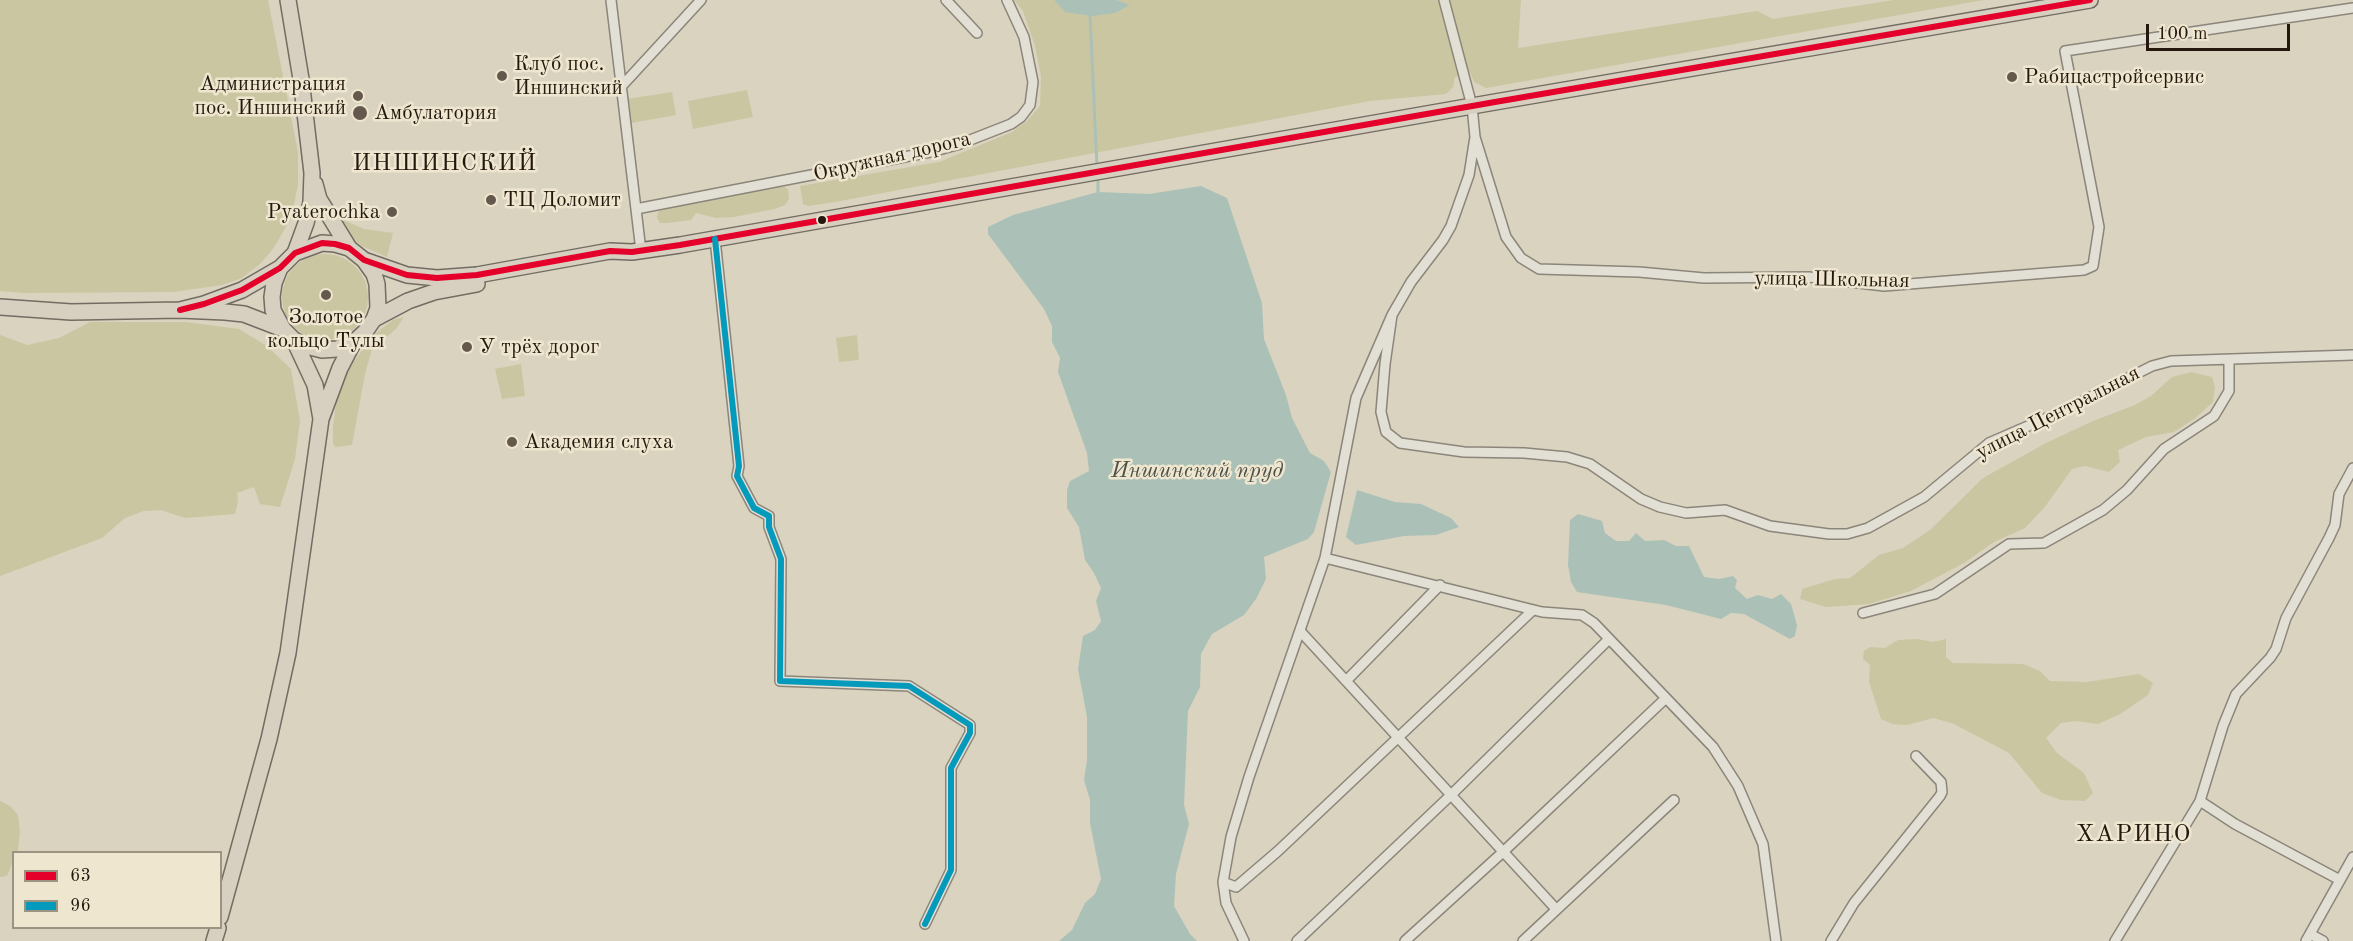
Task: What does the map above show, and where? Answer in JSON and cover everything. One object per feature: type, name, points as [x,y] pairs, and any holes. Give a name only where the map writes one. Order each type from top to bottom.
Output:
[{"type":"main road","points":[[180,310],[242,290],[280,268],[295,252],[306,223],[311,201],[312,172],[302,79],[288,0]]},
{"type":"main road","points":[[364,260],[406,275],[437,278],[477,275],[610,251],[637,251],[2090,0]]},
{"type":"main road","points":[[222,910],[269,739],[286,663],[321,419],[340,368],[353,343],[374,319],[379,296],[374,273],[364,260],[349,248],[319,199],[312,172]]},
{"type":"main road","points":[[295,252],[322,243],[349,248]]},
{"type":"main road","points":[[374,319],[434,292],[612,261],[637,251]]},
{"type":"main road","points":[[280,268],[274,283],[273,310],[315,385],[321,419]]},
{"type":"main road","points":[[0,307],[71,312],[180,310],[244,314],[322,350],[337,349],[353,343]]},
{"type":"street","points":[[611,0],[636,209],[637,251]]},
{"type":"street","points":[[620,88],[701,0]]},
{"type":"street","points":[[946,0],[977,33]]},
{"type":"street","name":"Окружная дорога","points":[[636,209],[935,151],[1011,124],[1021,117],[1030,105],[1033,82],[1024,37],[1007,0]]},
{"type":"street","points":[[1244,941],[1226,903],[1223,882],[1231,837],[1249,777],[1325,558],[1356,398],[1392,315],[1411,282],[1451,226],[1469,175],[1475,137],[1472,106],[1444,0]]},
{"type":"street","name":"улица Школьная","points":[[1475,137],[1506,237],[1517,254],[1539,269],[1639,272],[1704,278],[1809,277],[1884,286],[2084,270],[2092,266],[2098,227],[2065,51],[2353,8]]},
{"type":"street","points":[[715,239],[739,466],[737,476],[754,508],[769,516],[769,527],[781,559],[780,681],[909,686],[970,725],[970,732],[951,768],[951,870],[925,924]]},
{"type":"street","name":"улица Центральная","points":[[1392,315],[1381,412],[1386,432],[1400,443],[1464,452],[1524,453],[1576,459],[1598,469],[1630,492],[1660,507],[1686,513],[1725,510],[1770,526],[1830,534],[1847,534],[1868,528],[1924,497],[1989,443],[2065,410],[2152,366],[2171,361],[2353,355]]},
{"type":"street","points":[[1863,613],[1935,594],[2009,544],[2044,543],[2103,510],[2127,490],[2164,449],[2214,416],[2229,391],[2229,360]]},
{"type":"street","points":[[2115,941],[2199,801],[2223,726],[2236,694],[2276,649],[2286,618],[2335,525],[2339,494],[2353,468]]},
{"type":"street","points":[[1325,558],[1533,610],[1582,615],[1594,622],[1608,640],[1723,759],[1757,827],[1763,844],[1776,941]]},
{"type":"street","points":[[1346,681],[1440,585]]},
{"type":"street","points":[[1223,882],[1236,887],[1533,610]]},
{"type":"street","points":[[1300,632],[1556,909]]},
{"type":"street","points":[[1297,941],[1451,795],[1608,640]]},
{"type":"street","points":[[1405,941],[1666,698]]},
{"type":"street","points":[[1831,941],[1854,903],[1942,792],[1941,782],[1916,756]]},
{"type":"street","points":[[1522,941],[1674,800]]},
{"type":"street","points":[[2199,801],[2235,824],[2340,880]]},
{"type":"street","points":[[2315,939],[2340,880],[2353,857]]},
{"type":"shaded area","points":[[0,0],[268,0],[298,152],[298,185],[291,218],[273,249],[260,264],[242,278],[222,285],[173,292],[25,293],[0,291]]},
{"type":"shaded area","points":[[1014,0],[1054,0],[1066,12],[1129,5],[1116,0],[1521,0],[1518,48],[1757,11],[1773,19],[1894,0],[1984,0],[1486,88],[1474,82],[1470,72],[1455,77],[1453,87],[1446,94],[1370,101],[835,202],[808,206],[803,204],[800,186],[939,162],[1012,132],[1027,121],[1040,106],[1041,76],[1035,46],[1023,11]]},
{"type":"shaded area","points":[[747,90],[753,117],[693,129],[688,101]]},
{"type":"shaded area","points":[[672,92],[676,115],[631,123],[627,99]]},
{"type":"shaded area","points":[[780,185],[788,189],[789,199],[785,205],[775,209],[716,218],[696,213],[691,220],[667,223],[660,223],[657,218],[658,212],[663,209]]},
{"type":"shaded area","points":[[341,219],[364,229],[393,233],[387,257],[362,246],[346,233]]},
{"type":"shaded area","points":[[325,254],[349,261],[361,273],[368,297],[361,321],[349,333],[325,340],[301,333],[289,321],[282,297],[289,273],[301,261]]},
{"type":"shaded area","points":[[404,317],[396,329],[372,349],[352,445],[335,447],[333,426],[337,396],[347,370],[376,333],[393,320]]},
{"type":"shaded area","points":[[90,322],[186,322],[239,329],[267,346],[291,369],[300,421],[295,459],[280,507],[260,504],[254,487],[237,493],[238,502],[235,514],[185,518],[161,510],[144,511],[125,518],[102,538],[0,576],[0,335],[27,345],[59,338]]},
{"type":"shaded area","points":[[857,335],[859,360],[839,362],[836,338]]},
{"type":"shaded area","points":[[521,364],[525,396],[502,399],[495,369]]},
{"type":"shaded area","points":[[2191,372],[2212,377],[2215,387],[2213,402],[2194,419],[2174,432],[2146,437],[2118,450],[2120,462],[2109,472],[2085,466],[2072,469],[2044,508],[2025,528],[1994,542],[1964,563],[1911,591],[1869,604],[1826,607],[1800,599],[1802,589],[1835,579],[1850,578],[1879,555],[1903,548],[1930,530],[1983,478],[2046,443],[2135,405],[2151,396],[2172,377]]},
{"type":"shaded area","points":[[1917,639],[1933,642],[1946,639],[1946,657],[1953,663],[2023,664],[2040,671],[2050,681],[2087,682],[2139,674],[2153,683],[2148,695],[2120,714],[2098,724],[2075,721],[2061,723],[2046,738],[2057,753],[2084,773],[2093,793],[2085,801],[2061,800],[2042,793],[2009,753],[1954,724],[1934,718],[1907,725],[1892,724],[1881,719],[1869,682],[1870,665],[1863,659],[1864,651],[1870,647],[1885,648],[1898,640]]},
{"type":"shaded area","points":[[0,801],[10,806],[18,815],[20,831],[18,851],[12,851],[12,864],[7,876],[0,877]]},
{"type":"water","points":[[1054,0],[1116,0],[1130,5],[1115,13],[1092,16],[1065,12]]},
{"type":"water","name":"Иншинский пруд","points":[[1201,186],[1227,198],[1262,303],[1264,339],[1286,395],[1292,418],[1310,453],[1324,461],[1331,472],[1314,532],[1308,539],[1264,557],[1266,579],[1256,599],[1244,615],[1212,634],[1201,654],[1200,687],[1188,711],[1184,805],[1189,824],[1176,874],[1174,906],[1190,934],[1197,941],[1059,941],[1072,930],[1085,903],[1095,894],[1101,879],[1090,823],[1090,800],[1084,780],[1087,760],[1087,717],[1078,669],[1083,636],[1095,630],[1101,621],[1096,601],[1101,588],[1085,560],[1079,527],[1067,508],[1067,490],[1070,481],[1089,471],[1087,453],[1058,372],[1060,358],[1052,342],[1052,326],[1044,309],[988,234],[988,227],[1013,215],[1098,192],[1149,194]]},
{"type":"water","points":[[1357,490],[1395,502],[1421,504],[1451,518],[1459,527],[1436,535],[1404,536],[1356,545],[1346,537]]},
{"type":"water","points":[[1578,514],[1602,521],[1605,533],[1616,541],[1629,541],[1636,533],[1645,541],[1664,540],[1676,546],[1689,546],[1704,577],[1719,579],[1733,576],[1737,580],[1735,588],[1747,599],[1758,595],[1772,599],[1781,594],[1791,604],[1797,625],[1795,636],[1790,639],[1744,614],[1731,613],[1721,619],[1666,605],[1577,592],[1571,582],[1568,565],[1570,520]]},
{"type":"waterway","points":[[1090,15],[1097,167]]},
{"type":"waterway","points":[[1098,176],[1098,192]]},
{"type":"transit line","name":"63","points":[[180,310],[242,290],[280,268],[295,253],[322,243],[349,248],[364,260],[407,275],[437,278],[477,275],[610,251],[632,252],[680,245],[2090,0]]},
{"type":"transit line","name":"96","points":[[715,239],[739,466],[737,476],[754,508],[769,516],[769,527],[781,559],[780,681],[909,686],[970,725],[970,733],[951,768],[951,870],[925,924]]},
{"type":"place","name":"Клуб пос. Иншинский","points":[[502,76]]},
{"type":"place","name":"Рабицастройсервис","points":[[2012,77]]},
{"type":"place","name":"Администрация пос. Иншинский","points":[[358,96]]},
{"type":"place","name":"Амбулатория","points":[[360,113]]},
{"type":"place","name":"ТЦ Доломит","points":[[491,200]]},
{"type":"place","name":"Pyaterochka","points":[[392,212]]},
{"type":"place","name":"Золотое кольцо Тулы","points":[[326,295]]},
{"type":"place","name":"У трёх дорог","points":[[467,347]]},
{"type":"place","name":"Академия слуха","points":[[512,442]]},
{"type":"district","name":"ИНШИНСКИЙ","points":[[445,164]]},
{"type":"district","name":"ХАРИНО","points":[[2134,835]]}]
